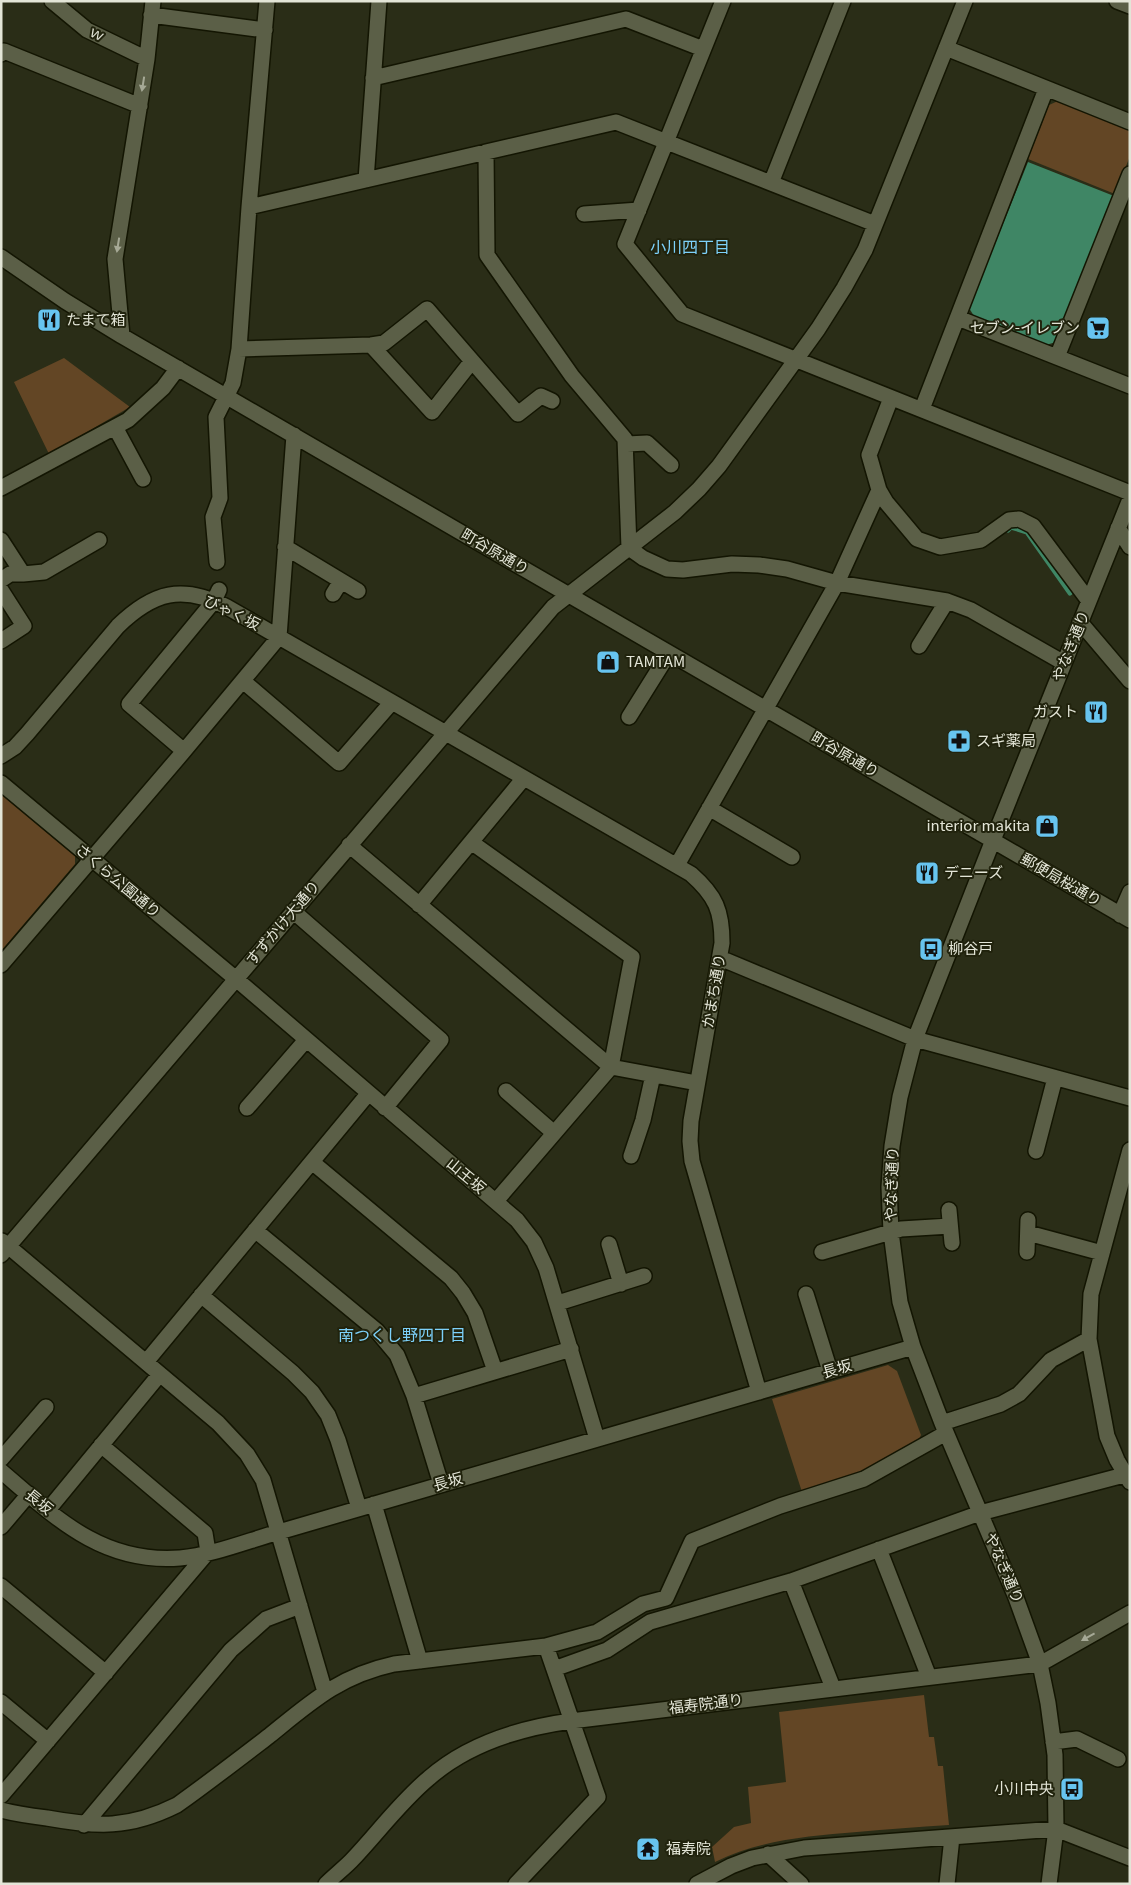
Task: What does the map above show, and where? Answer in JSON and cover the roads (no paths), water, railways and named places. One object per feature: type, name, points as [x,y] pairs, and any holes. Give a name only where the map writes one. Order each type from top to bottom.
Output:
[{"type":"street","name":"ｗ","points":[[52,1],[86,30],[147,59]]},
{"type":"street","points":[[217,562],[213,517],[220,498],[216,417],[233,383],[239,349],[267,1]]},
{"type":"street","points":[[366,180],[379,1]]},
{"type":"street","points":[[723,1],[625,244],[682,314],[1130,493]]},
{"type":"street","points":[[771,183],[843,1]]},
{"type":"street","name":"すずかけ大通り","points":[[4,1247],[236,979],[553,607],[675,512],[719,466],[818,329],[865,250],[965,1]]},
{"type":"street","points":[[1117,1],[1130,6]]},
{"type":"street","points":[[122,336],[115,259],[147,59],[152,8],[265,30]]},
{"type":"street","points":[[373,78],[626,19],[703,49]]},
{"type":"street","points":[[946,48],[1130,122]]},
{"type":"street","points":[[1,54],[4,51],[140,106]]},
{"type":"street","points":[[922,410],[1046,89]]},
{"type":"street","points":[[249,207],[616,122],[875,224]]},
{"type":"street","points":[[486,152],[486,256],[572,376],[626,439],[629,548],[643,558],[667,569],[683,570],[732,564],[759,565],[787,569],[837,583],[947,601],[971,610],[1064,663]]},
{"type":"street","points":[[1057,358],[1130,174]]},
{"type":"street","points":[[584,214],[639,210]]},
{"type":"street","name":"町谷原通り","points":[[1,257],[65,301],[122,336],[993,840]]},
{"type":"street","points":[[239,349],[384,343],[426,309],[518,414],[541,396],[552,401]]},
{"type":"street","points":[[958,318],[1130,386]]},
{"type":"street","points":[[371,344],[432,412],[472,361]]},
{"type":"street","points":[[1,488],[128,420],[163,388],[178,368]]},
{"type":"street","points":[[891,398],[869,455],[879,490],[886,502],[917,539],[940,547],[981,540],[1009,520],[1019,519],[1033,526],[1089,601]]},
{"type":"street","points":[[115,427],[143,479]]},
{"type":"street","points":[[1,965],[279,637],[294,436]]},
{"type":"street","points":[[627,444],[647,443],[672,465]]},
{"type":"street","points":[[677,865],[837,583],[879,490]]},
{"type":"street","name":"やなぎ通り","points":[[1049,1884],[1056,1829],[1056,1792],[1053,1742],[1040,1664],[1015,1595],[944,1428],[913,1347],[900,1302],[890,1232],[889,1187],[892,1146],[900,1096],[915,1039],[1130,499]]},
{"type":"street","points":[[1118,528],[1130,547]]},
{"type":"street","points":[[1,540],[23,574]]},
{"type":"street","points":[[1,580],[10,574],[44,572],[99,540]]},
{"type":"street","points":[[285,546],[358,591]]},
{"type":"street","points":[[333,594],[341,581]]},
{"type":"street","points":[[1,590],[24,626],[1,641]]},
{"type":"street","name":"びゃく坂","points":[[1,756],[21,740],[118,626],[134,610],[150,601],[179,594],[197,596],[217,595],[279,637],[445,732]]},
{"type":"street","points":[[184,751],[129,704],[217,595]]},
{"type":"street","points":[[919,646],[947,601]]},
{"type":"street","points":[[1080,622],[1130,681]]},
{"type":"street","points":[[629,717],[669,653]]},
{"type":"street","points":[[243,680],[339,763],[392,702]]},
{"type":"street","name":"かまち通り","points":[[445,732],[677,865],[707,888],[717,906],[722,925],[720,958],[697,1083],[690,1141],[692,1161],[759,1392]]},
{"type":"street","points":[[419,905],[524,778]]},
{"type":"street","name":"さくら公園通り","points":[[1,783],[236,979]]},
{"type":"street","points":[[709,808],[792,858]]},
{"type":"street","name":"郵便局桜通り","points":[[993,840],[1125,918]]},
{"type":"street","points":[[471,842],[632,957],[611,1067],[496,1201]]},
{"type":"street","points":[[349,845],[611,1067],[697,1083]]},
{"type":"street","points":[[1125,918],[1130,892]]},
{"type":"street","points":[[293,911],[441,1040],[385,1108]]},
{"type":"street","points":[[720,958],[915,1039],[1130,1098]]},
{"type":"street","name":"山王坂","points":[[236,979],[517,1220],[534,1242],[546,1268],[597,1439]]},
{"type":"street","points":[[247,1108],[306,1040]]},
{"type":"street","points":[[631,1156],[643,1120],[653,1075]]},
{"type":"street","points":[[1036,1151],[1056,1078]]},
{"type":"street","points":[[506,1091],[554,1133]]},
{"type":"street","points":[[146,1362],[368,1094]]},
{"type":"street","points":[[554,1669],[607,1650],[650,1622],[791,1581],[980,1513],[1127,1478],[1123,1458],[1107,1436],[1089,1339],[1091,1294],[1102,1253],[1123,1198],[1130,1150]]},
{"type":"street","points":[[312,1162],[451,1278],[475,1313],[495,1371]]},
{"type":"street","points":[[949,1210],[952,1243]]},
{"type":"street","points":[[822,1252],[901,1229],[950,1226]]},
{"type":"street","points":[[1027,1252],[1028,1226],[1102,1253]]},
{"type":"street","points":[[255,1230],[377,1331],[397,1355],[414,1396],[441,1484]]},
{"type":"street","points":[[609,1244],[621,1284]]},
{"type":"street","points":[[4,1247],[218,1423],[247,1454],[263,1480],[325,1692]]},
{"type":"street","points":[[558,1303],[644,1276]]},
{"type":"street","points":[[806,1294],[830,1371]]},
{"type":"street","points":[[201,1295],[293,1373],[312,1392],[328,1415],[338,1440],[359,1508]]},
{"type":"street","points":[[1,1810],[84,1825],[111,1825],[158,1815],[177,1806],[325,1692],[353,1676],[372,1669],[420,1661],[546,1646],[597,1632],[643,1604],[666,1598],[692,1541],[780,1506],[864,1479],[944,1428],[1001,1404],[1019,1394],[1051,1360],[1089,1339]]},
{"type":"street","name":"長坂","points":[[1,1471],[73,1530],[95,1543],[123,1553],[151,1558],[180,1558],[279,1532],[913,1347]]},
{"type":"street","points":[[414,1396],[571,1349]]},
{"type":"street","points":[[48,1510],[160,1374]]},
{"type":"street","points":[[1,1458],[46,1407]]},
{"type":"street","points":[[1,1796],[208,1552],[205,1533],[101,1445]]},
{"type":"street","points":[[1,1527],[29,1494]]},
{"type":"street","points":[[374,1504],[420,1661]]},
{"type":"street","points":[[879,1549],[929,1677]]},
{"type":"street","points":[[791,1581],[833,1688]]},
{"type":"street","points":[[1,1586],[106,1673]]},
{"type":"street","points":[[84,1825],[231,1650],[266,1619],[300,1606]]},
{"type":"street","name":"福寿院通り","points":[[326,1884],[350,1862],[410,1795],[430,1777],[474,1748],[518,1731],[571,1721],[1040,1664],[1130,1612]]},
{"type":"street","points":[[516,1884],[598,1797],[546,1646]]},
{"type":"street","points":[[1,1702],[48,1741]]},
{"type":"street","points":[[1053,1742],[1077,1739],[1118,1759]]},
{"type":"street","points":[[697,1884],[731,1866],[768,1854],[804,1848],[1056,1829],[1130,1858]]},
{"type":"street","points":[[947,1884],[952,1837]]},
{"type":"street","points":[[768,1854],[801,1884]]},
{"type":"waterway","points":[[1008,530],[1011,527],[1027,532],[1070,593]]},
{"type":"place","name":"たまて箱","points":[[49,320]]},
{"type":"place","name":"セブン-イレブン","points":[[1098,328]]},
{"type":"place","name":"TAMTAM","points":[[608,662]]},
{"type":"place","name":"ガスト","points":[[1096,712]]},
{"type":"place","name":"スギ薬局","points":[[959,741]]},
{"type":"place","name":"interior makita","points":[[1047,826]]},
{"type":"place","name":"デニーズ","points":[[927,873]]},
{"type":"place","name":"柳谷戸","points":[[931,949]]},
{"type":"place","name":"小川中央","points":[[1072,1789]]},
{"type":"place","name":"福寿院","points":[[648,1849]]},
{"type":"district","name":"小川四丁目","points":[[690,247]]},
{"type":"district","name":"南つくし野四丁目","points":[[402,1335]]}]
